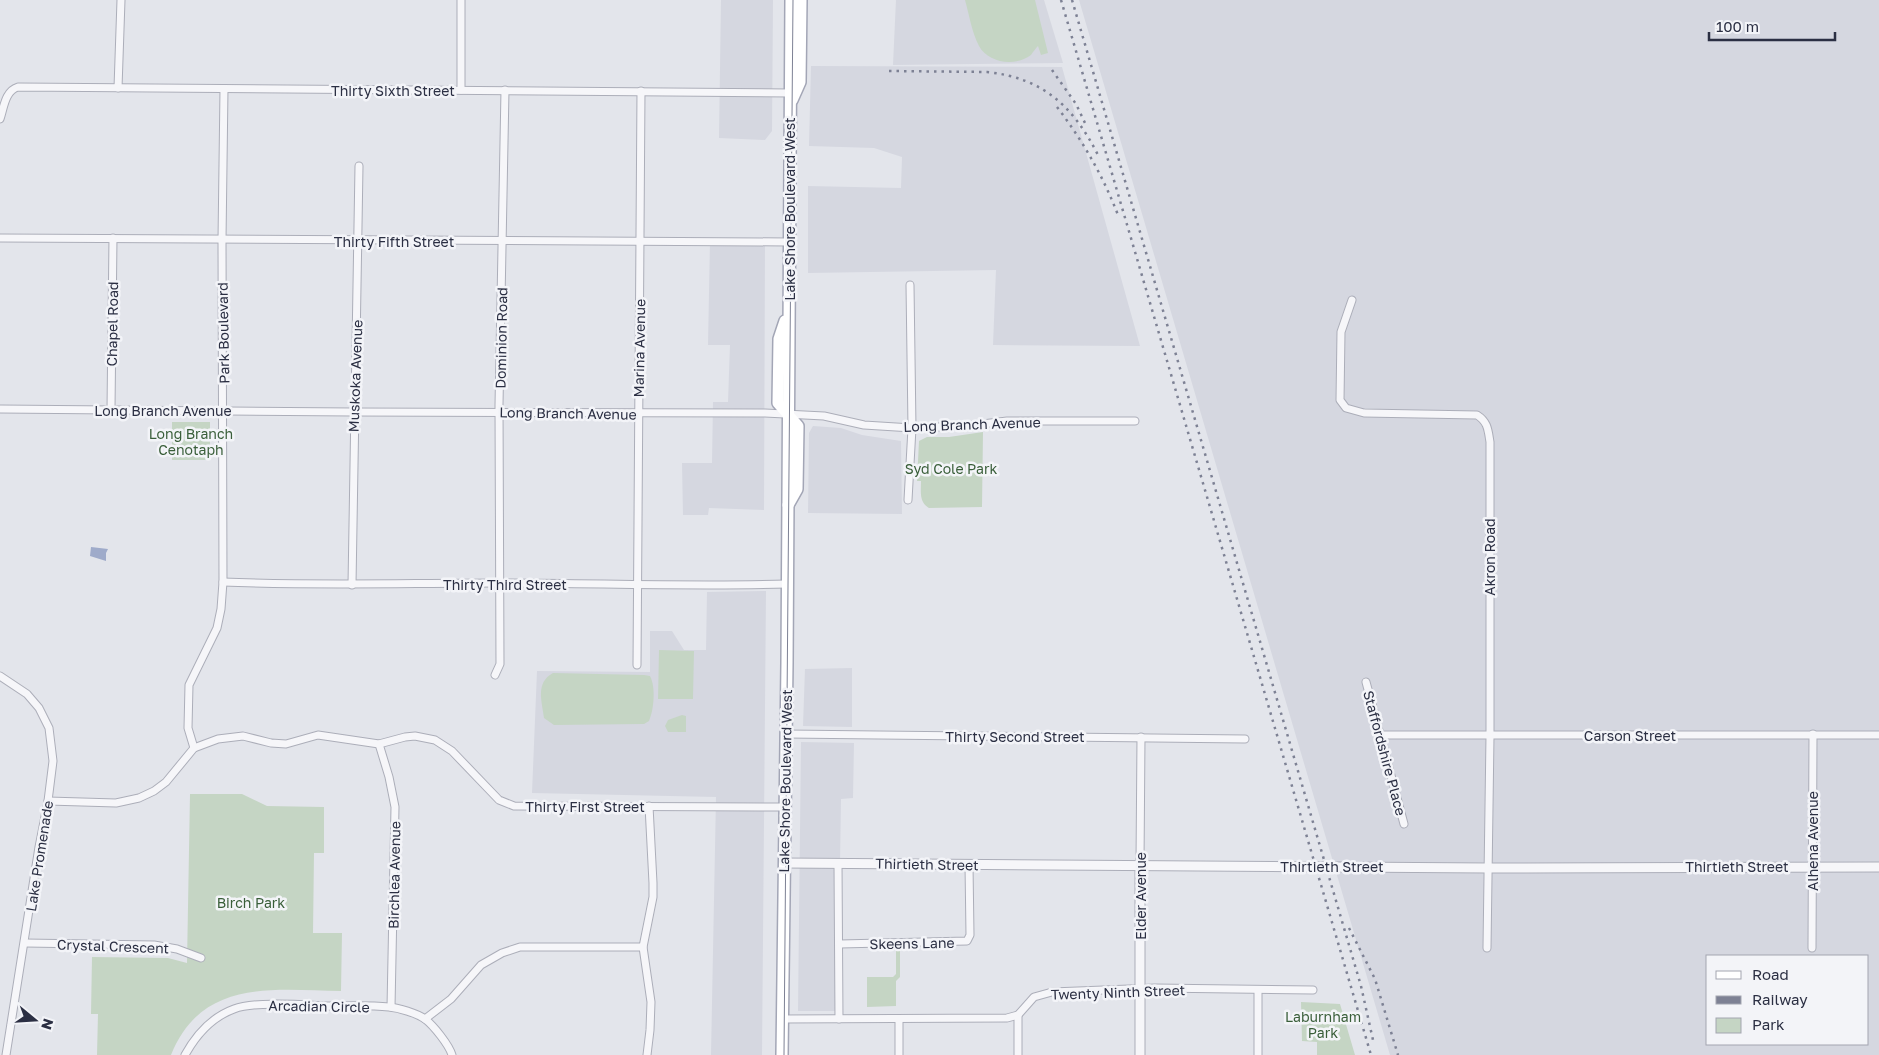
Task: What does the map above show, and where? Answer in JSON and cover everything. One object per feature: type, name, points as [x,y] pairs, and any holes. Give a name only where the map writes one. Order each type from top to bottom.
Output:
[{"type":"main road","name":"Lake Shore Boulevard West","points":[[782,1055],[787,507],[797,489],[798,426],[778,403],[779,339],[788,312],[791,0]]},
{"type":"main road","name":"Lake Shore Boulevard West","points":[[790,106],[800,82],[801,0]]},
{"type":"street","points":[[118,88],[121,0]]},
{"type":"street","points":[[461,0],[461,90]]},
{"type":"street","name":"Thirty Sixth Street","points":[[0,119],[5,102],[12,89],[18,87],[790,93]]},
{"type":"street","name":"Park Boulevard","points":[[194,748],[188,728],[189,685],[217,628],[223,582],[224,410],[222,240],[224,89]]},
{"type":"street","name":"Dominion Road","points":[[496,675],[500,664],[500,412],[506,90]]},
{"type":"street","name":"Marina Avenue","points":[[636,664],[641,92]]},
{"type":"street","name":"Muskoka Avenue","points":[[352,585],[359,166]]},
{"type":"street","name":"Thirty Fifth Street","points":[[0,238],[788,242]]},
{"type":"street","name":"Chapel Road","points":[[111,409],[113,238]]},
{"type":"street","points":[[908,500],[912,428],[910,285]]},
{"type":"street","name":"Akron Road","points":[[1352,300],[1341,332],[1340,400],[1346,408],[1364,413],[1477,415],[1484,419],[1488,426],[1490,442],[1490,736],[1487,948]]},
{"type":"street","name":"Long Branch Avenue","points":[[0,409],[788,414],[824,416],[864,424],[912,428],[966,426],[1007,421],[1135,421]]},
{"type":"street","name":"Thirty Third Street","points":[[223,582],[352,585],[500,583],[637,586],[787,584]]},
{"type":"street","name":"Lake Promenade","points":[[0,676],[27,694],[39,708],[46,720],[53,755],[48,802],[40,840],[6,1055]]},
{"type":"street","name":"Staffordshire Place","points":[[1366,682],[1404,824]]},
{"type":"street","name":"Thirty Second Street","points":[[786,734],[1245,739]]},
{"type":"street","name":"Carson Street","points":[[1381,735],[1812,734],[1879,736]]},
{"type":"street","name":"Alhena Avenue","points":[[1812,734],[1812,948]]},
{"type":"street","name":"Thirty First Street","points":[[194,748],[212,741],[235,736],[278,744],[318,735],[379,744],[405,737],[425,738],[434,740],[452,751],[499,800],[514,806],[785,808]]},
{"type":"street","name":"Elder Avenue","points":[[1140,1055],[1141,737]]},
{"type":"street","name":"Birchlea Avenue","points":[[379,744],[389,777],[395,807],[391,1007]]},
{"type":"street","points":[[48,802],[116,803],[140,798],[166,782],[194,748]]},
{"type":"street","points":[[647,1055],[651,1002],[643,948],[653,890],[649,806]]},
{"type":"street","name":"Thirtieth Street","points":[[784,863],[1140,864],[1488,868],[1879,867]]},
{"type":"street","points":[[838,863],[839,1019]]},
{"type":"street","name":"Skeens Lane","points":[[840,944],[967,941],[970,935],[969,865]]},
{"type":"street","name":"Crystal Crescent","points":[[25,943],[154,945],[177,948],[200,958]]},
{"type":"street","points":[[424,1019],[451,999],[481,965],[502,953],[520,947],[643,948]]},
{"type":"street","name":"Twenty Ninth Street","points":[[1018,1014],[1034,997],[1052,992],[1141,989],[1313,990]]},
{"type":"street","points":[[1258,990],[1258,1055]]},
{"type":"street","name":"Arcadian Circle","points":[[185,1055],[191,1044],[215,1019],[246,1005],[391,1007],[424,1019],[440,1035],[452,1055]]},
{"type":"street","points":[[782,1019],[1007,1018],[1018,1014],[1018,1055]]},
{"type":"street","points":[[899,1019],[899,1055]]},
{"type":"shaded area","points":[[721,0],[773,0],[772,131],[765,140],[719,138]]},
{"type":"shaded area","points":[[896,0],[1044,0],[1063,63],[893,65]]},
{"type":"shaded area","points":[[1079,0],[1879,0],[1879,1055],[1390,1055]]},
{"type":"shaded area","points":[[811,66],[1062,67],[1140,346],[993,345],[996,270],[808,273],[808,186],[901,188],[902,157],[874,148],[809,146]]},
{"type":"shaded area","points":[[710,241],[765,242],[764,510],[709,508],[708,515],[683,515],[682,463],[712,463],[713,402],[728,402],[730,345],[708,345]]},
{"type":"shaded area","points":[[813,426],[841,428],[862,435],[901,441],[902,514],[808,513],[809,433]]},
{"type":"shaded area","points":[[766,591],[762,1055],[711,1055],[716,797],[532,793],[537,671],[650,672],[650,631],[672,631],[684,650],[706,650],[707,592]]},
{"type":"shaded area","points":[[852,668],[852,727],[803,726],[805,669]]},
{"type":"shaded area","points":[[801,742],[854,743],[853,798],[841,799],[839,929],[843,1011],[798,1011]]},
{"type":"green space","points":[[965,0],[1035,0],[1048,53],[1041,55],[1038,46],[1031,55],[1017,61],[1002,61],[989,56],[979,46]]},
{"type":"green space","name":"Long Branch Cenotaph","points":[[172,422],[210,422],[210,460],[172,460]]},
{"type":"green space","name":"Syd Cole Park","points":[[983,432],[982,507],[929,508],[926,506],[922,500],[921,481],[917,481],[919,441],[927,437],[949,437]]},
{"type":"green space","points":[[659,650],[694,651],[693,699],[658,699]]},
{"type":"green space","points":[[553,673],[650,676],[654,699],[649,721],[644,724],[554,725],[544,718],[541,699],[544,682]]},
{"type":"green space","points":[[682,715],[686,716],[686,732],[668,732],[665,726],[668,720]]},
{"type":"green space","name":"Birch Park","points":[[190,794],[242,794],[267,806],[324,807],[324,853],[314,853],[313,933],[342,933],[341,991],[290,990],[242,994],[220,1001],[201,1012],[184,1030],[171,1055],[97,1055],[98,1014],[91,1014],[92,957],[168,958],[187,963]]},
{"type":"green space","points":[[896,951],[900,951],[900,977],[896,981],[896,1006],[867,1007],[867,977],[893,977],[896,974]]},
{"type":"green space","name":"Laburnham Park","points":[[1301,1002],[1340,1004],[1355,1055],[1317,1055],[1317,1042],[1302,1041]]},
{"type":"water","points":[[91,547],[108,549],[106,561],[90,556]]},
{"type":"tram line","points":[[784,1055],[793,0]]},
{"type":"railway","points":[[1061,0],[1371,1055]]},
{"type":"railway","points":[[1072,0],[1361,986],[1373,1040]]},
{"type":"railway","points":[[1052,70],[1076,104],[1085,123]]},
{"type":"railway","points":[[889,71],[987,72],[1007,75],[1025,81],[1041,88],[1068,110],[1079,123],[1099,157]]},
{"type":"railway","points":[[1057,107],[1092,159],[1118,215]]},
{"type":"railway","points":[[1349,928],[1375,979],[1398,1055]]}]
